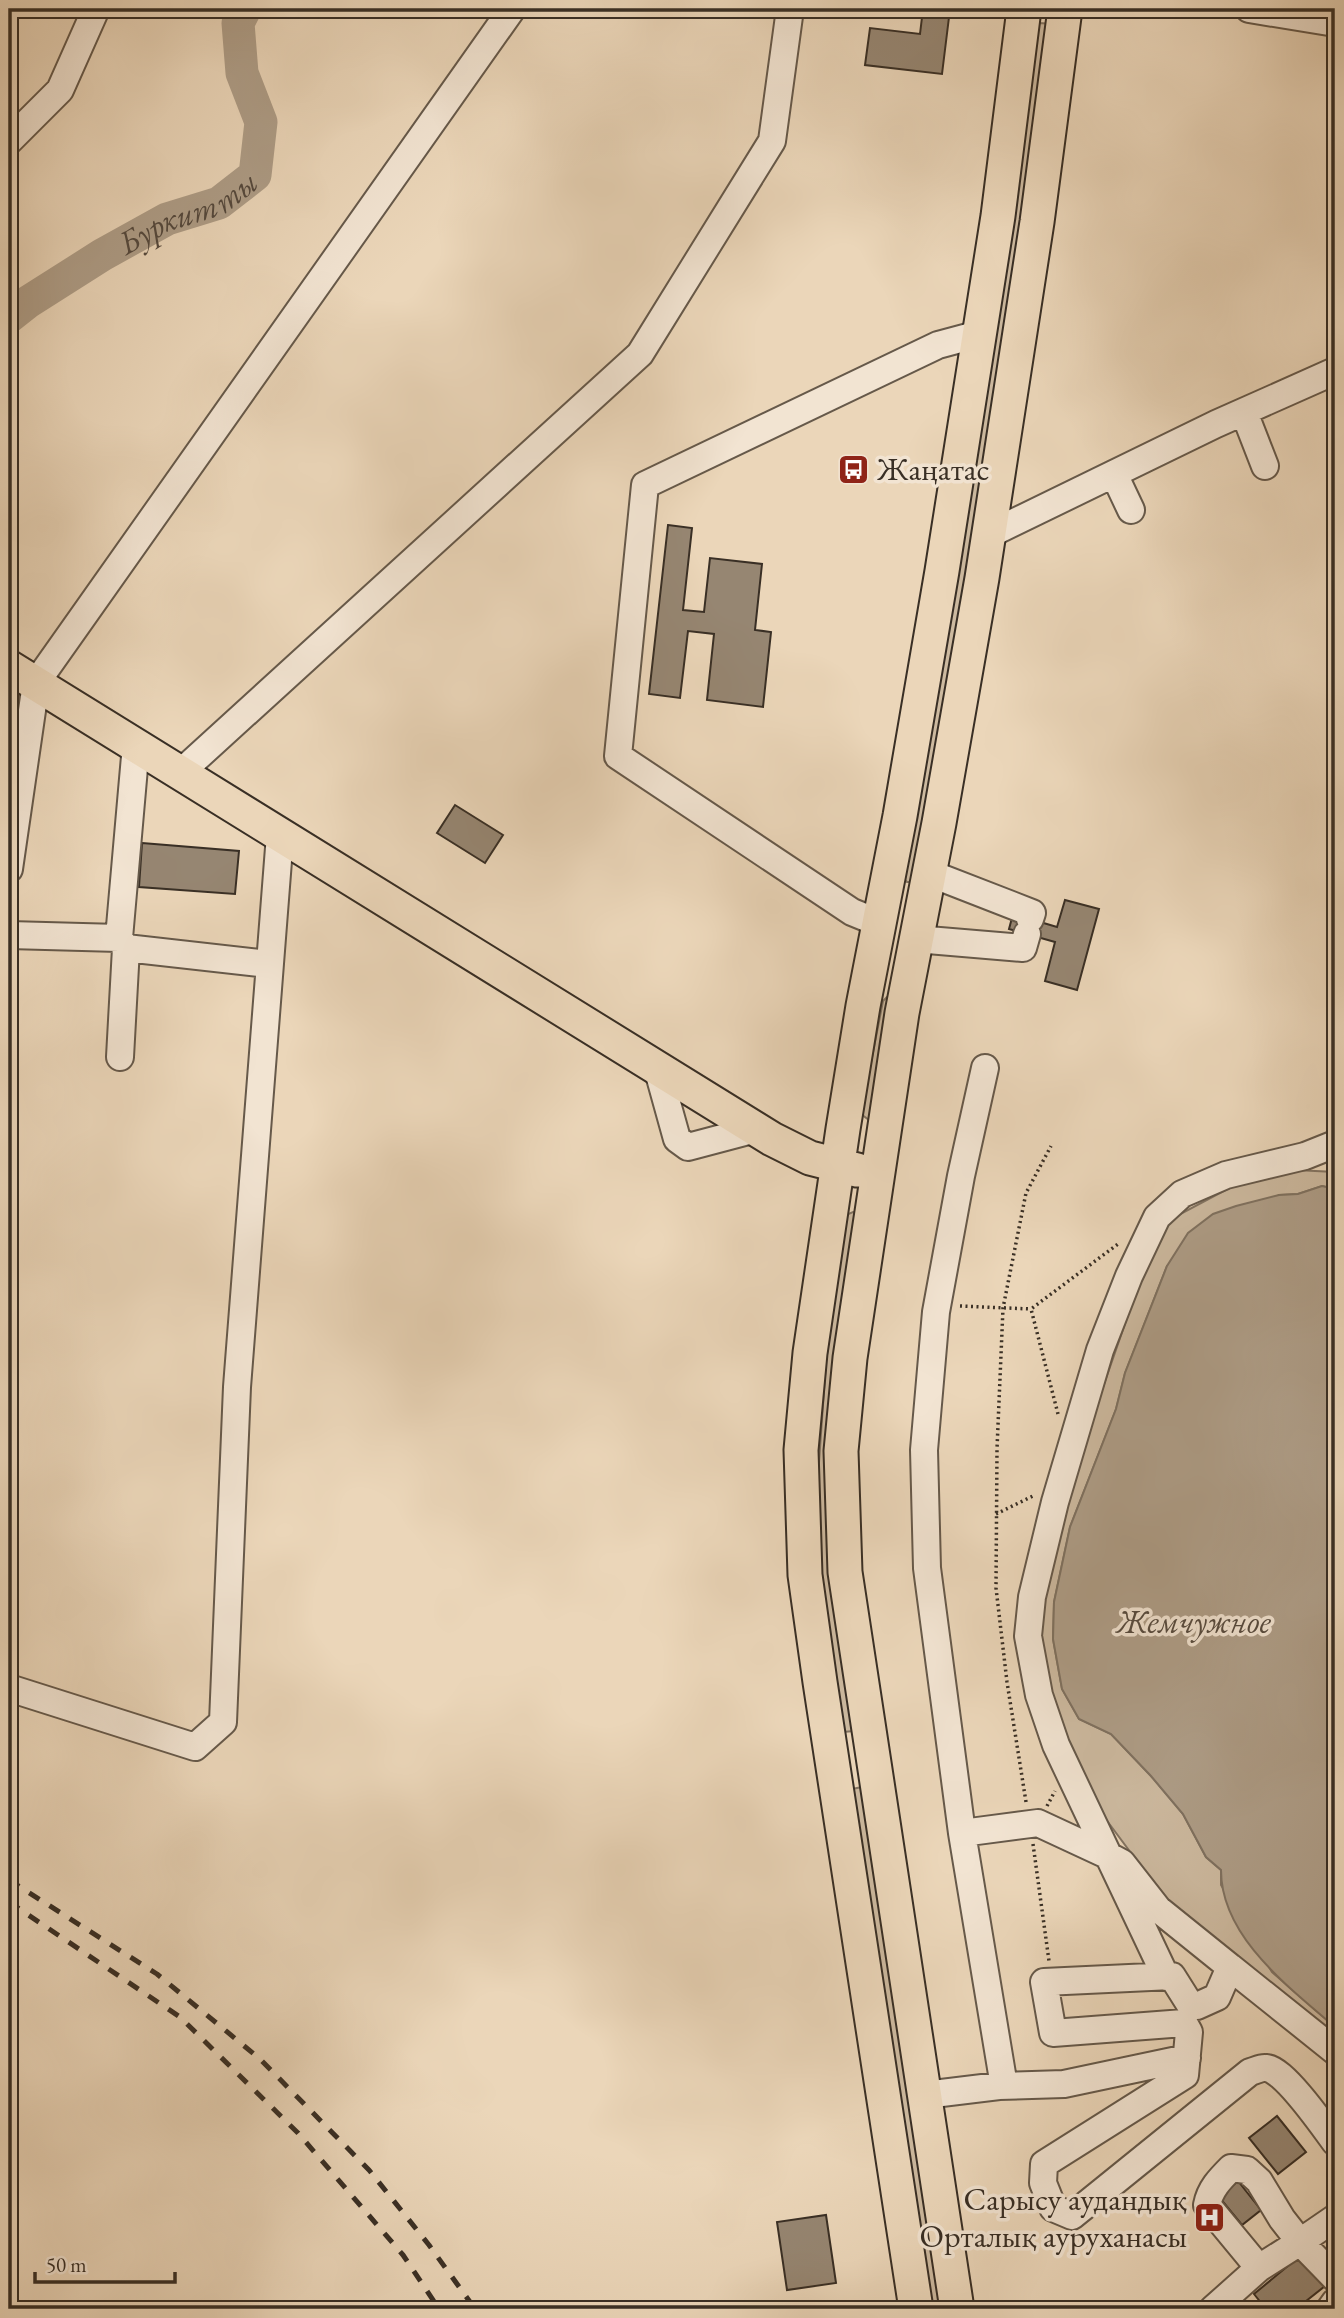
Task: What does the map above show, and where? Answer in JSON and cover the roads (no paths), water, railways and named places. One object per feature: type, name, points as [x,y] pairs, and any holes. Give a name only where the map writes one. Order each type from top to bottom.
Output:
[{"type":"main road","points":[[916,2309],[805,1575],[802,1450],[810,1353],[838,1166],[863,1006],[942,571],[998,216],[1024,9]]},
{"type":"main road","points":[[957,2309],[845,1572],[841,1451],[850,1358],[877,1174],[900,1026],[988,535],[1038,222],[1065,9]]},
{"type":"main road","points":[[18,676],[180,772],[756,1129],[810,1158],[877,1174]]},
{"type":"main road","points":[[879,923],[917,935]]},
{"type":"street","points":[[9,141],[60,90],[96,9]]},
{"type":"street","points":[[9,869],[18,676],[512,9]]},
{"type":"street","points":[[180,772],[640,354],[772,141],[790,9]]},
{"type":"street","points":[[1249,9],[1335,23]]},
{"type":"street","points":[[879,923],[852,912],[618,756],[645,485],[939,345],[979,334]]},
{"type":"street","points":[[988,535],[1335,371]]},
{"type":"street","points":[[1244,412],[1265,466]]},
{"type":"street","points":[[1114,474],[1131,510]]},
{"type":"street","points":[[120,1057],[122,943],[135,745]]},
{"type":"street","points":[[9,1688],[195,1747],[223,1722],[237,1387],[280,835]]},
{"type":"street","points":[[917,935],[1023,948],[1032,913],[929,873]]},
{"type":"street","points":[[9,934],[122,943],[268,964]]},
{"type":"street","points":[[657,1067],[677,1139],[688,1147],[756,1129]]},
{"type":"street","points":[[985,1068],[937,1305],[925,1450],[927,1568],[962,1833],[1004,2086]]},
{"type":"street","points":[[1166,1977],[1067,1768],[1039,1695],[1028,1636],[1032,1597],[1060,1483],[1100,1350],[1129,1276],[1157,1217],[1182,1194],[1226,1175],[1305,1156],[1335,1144]]},
{"type":"street","points":[[832,1764],[872,1758]]},
{"type":"street","points":[[962,1833],[1034,1824],[1122,1863],[1158,1909],[1335,2051]]},
{"type":"street","points":[[1230,1967],[1217,1997],[1197,2006],[1189,2003],[1172,1976],[1044,1982],[1053,2033],[1184,2023],[1189,2032],[1185,2075],[1044,2164],[1043,2183],[1053,2208],[1072,2216],[1250,2072],[1265,2067],[1275,2070],[1311,2108],[1335,2142]]},
{"type":"street","points":[[925,2095],[1004,2086],[1064,2084],[1187,2057]]},
{"type":"street","points":[[1259,2268],[1207,2205],[1209,2194],[1231,2168],[1247,2170],[1259,2181],[1282,2219],[1300,2242],[1335,2277]]},
{"type":"street","points":[[1213,2309],[1259,2268],[1335,2218]]},
{"type":"street","points":[[1330,2309],[1335,2302]]},
{"type":"water","name":"Жемчужное","points":[[1322,1186],[1335,1189],[1335,2027],[1279,1977],[1245,1939],[1232,1917],[1224,1894],[1221,1870],[1206,1857],[1183,1814],[1111,1734],[1079,1719],[1062,1689],[1053,1639],[1054,1602],[1070,1527],[1167,1266],[1188,1233],[1213,1214]]},
{"type":"waterway","name":"Буркитты","points":[[9,317],[102,255],[167,219],[219,203],[255,175],[261,122],[242,73],[238,23],[245,9]]},
{"type":"railway","points":[[9,1880],[157,1974],[260,2059],[369,2170],[429,2245],[475,2309]]},
{"type":"railway","points":[[9,1902],[180,2017],[298,2133],[403,2255],[439,2309]]},
{"type":"place","name":"Жаңатас","points":[[854,469]]},
{"type":"place","name":"Сарысу аудандық Орталық ауруханасы","points":[[1210,2217]]}]
